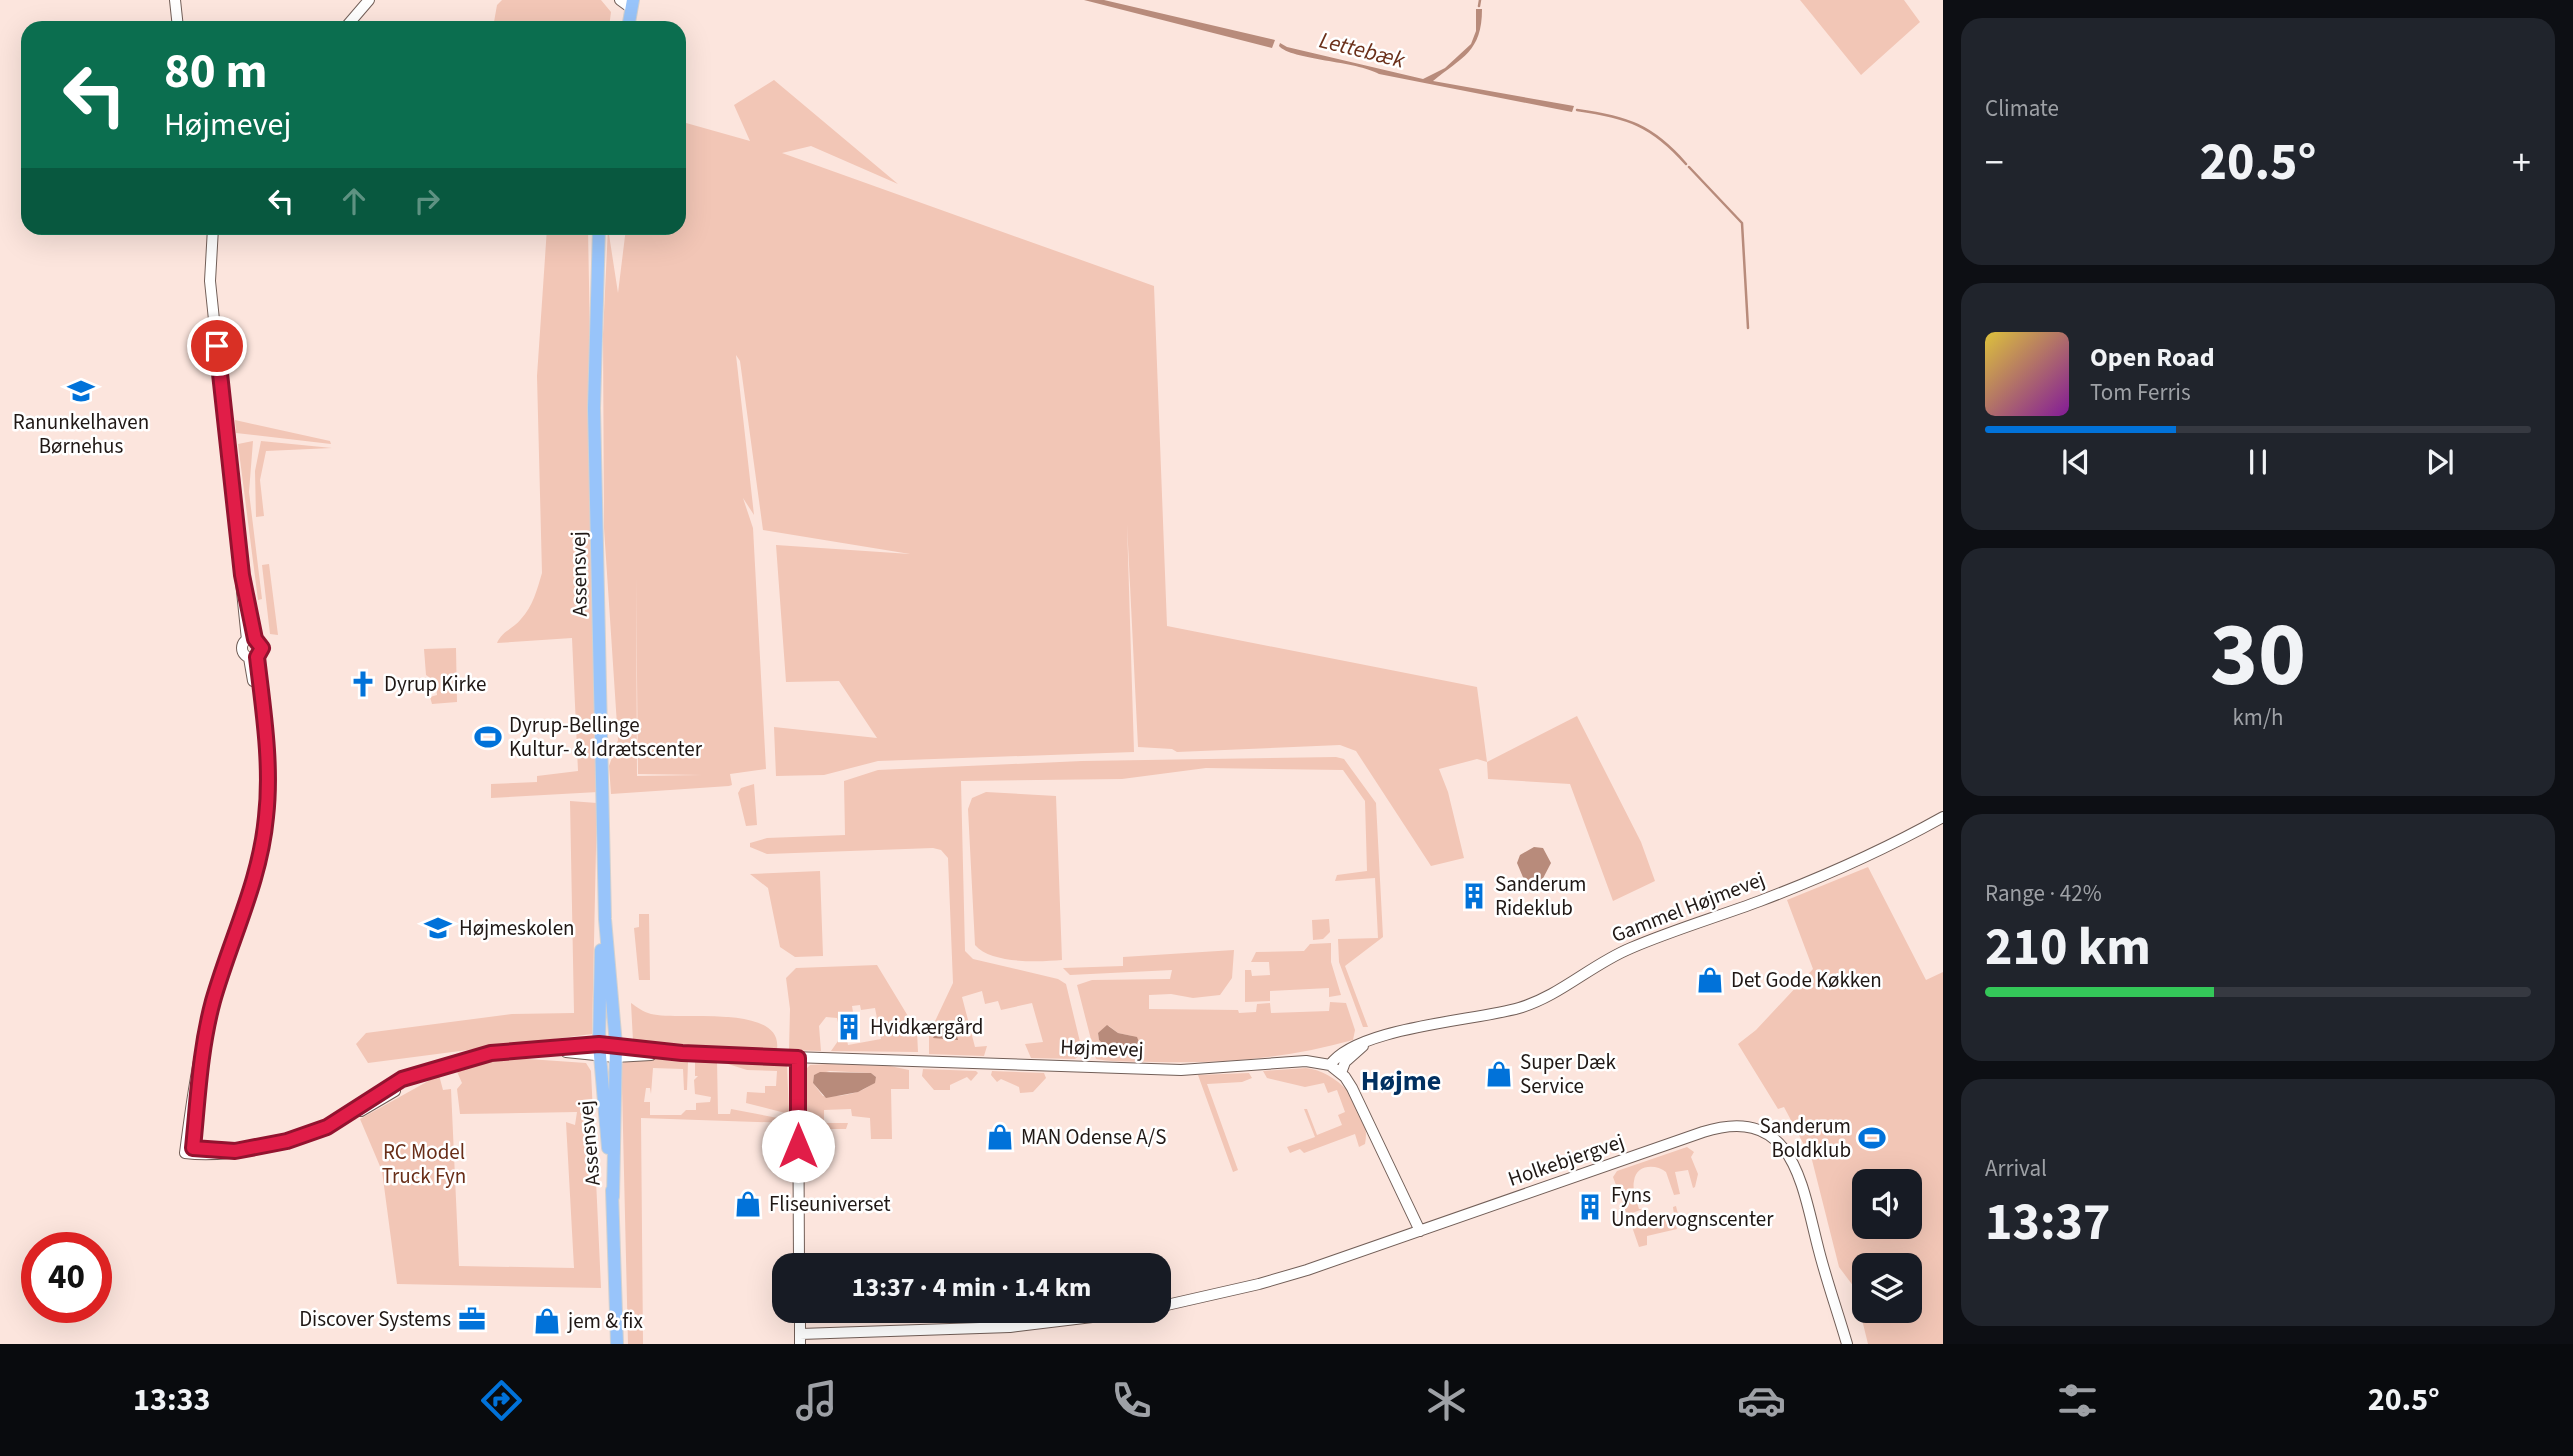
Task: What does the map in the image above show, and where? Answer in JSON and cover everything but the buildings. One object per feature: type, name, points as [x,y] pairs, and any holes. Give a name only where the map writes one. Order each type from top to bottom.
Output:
[{"type":"main road","name":"Assensvej","points":[[598,235],[594,408],[607,1050],[617,1344]]},
{"type":"main road","name":"Assensvej","points":[[607,1050],[615,1162],[613,1197]]},
{"type":"street","points":[[175,0],[177,21]]},
{"type":"street","points":[[351,21],[369,0]]},
{"type":"street","points":[[620,0],[632,4]]},
{"type":"street","name":"Højmevej","points":[[213,235],[210,281],[251,639],[242,650],[253,657],[268,778],[267,814],[260,859],[214,998],[201,1054],[189,1151],[235,1151],[287,1141],[327,1127],[387,1087],[427,1071],[491,1053],[539,1049],[1181,1070],[1306,1061],[1330,1065]]},
{"type":"street","name":"Gammel Højmevej","points":[[1330,1065],[1348,1049],[1452,1019],[1495,1015],[1523,1007],[1630,948],[1836,870],[1943,817]]},
{"type":"street","points":[[1341,1073],[1345,1062],[1364,1045]]},
{"type":"street","points":[[798,1058],[799,1253]]},
{"type":"street","points":[[1330,1065],[1341,1073],[1352,1088],[1420,1231]]},
{"type":"street","name":"Holkebjergvej","points":[[1171,1304],[1259,1284],[1712,1129],[1730,1126],[1751,1128],[1776,1140],[1797,1167],[1847,1344]]},
{"type":"street","points":[[800,1339],[1043,1323]]},
{"type":"green space","points":[[502,0],[601,0],[611,12],[610,21],[494,21],[497,5]]},
{"type":"green space","points":[[1800,0],[1904,0],[1920,22],[1861,75]]},
{"type":"green space","points":[[774,80],[898,184],[811,146],[782,153],[1154,286],[1167,626],[1477,687],[1487,762],[1477,759],[1439,769],[1448,792],[1464,858],[1431,866],[1356,751],[1340,745],[1177,752],[1172,749],[1138,747],[1127,524],[1134,752],[878,761],[824,775],[776,776],[774,727],[877,738],[839,681],[786,682],[776,545],[910,554],[763,530],[740,361],[736,355],[754,515],[743,498],[753,528],[766,769],[730,774],[732,785],[729,786],[611,794],[609,766],[618,740],[604,528],[603,334],[608,235],[618,293],[625,235],[686,235],[686,123],[750,141],[734,105]],"holes":[[[636,575],[638,774],[702,775],[637,776]]]},
{"type":"green space","points":[[547,235],[588,235],[598,792],[491,798],[491,784],[537,782],[537,776],[578,771],[572,638],[497,643],[529,609],[542,573],[537,376]]},
{"type":"green space","points":[[235,420],[330,441],[331,444],[236,433]]},
{"type":"green space","points":[[253,441],[249,492],[262,599],[258,600],[238,444]]},
{"type":"green space","points":[[261,441],[332,448],[266,451],[260,480],[264,516],[256,517],[255,471]]},
{"type":"green space","points":[[269,564],[278,635],[270,634],[262,565]]},
{"type":"green space","points":[[456,648],[457,702],[432,704],[430,697],[437,695],[436,682],[426,675],[424,649]]},
{"type":"green space","points":[[1577,716],[1641,842],[1655,881],[1613,901],[1570,784],[1488,779],[1487,762]]},
{"type":"green space","points":[[1344,759],[1376,803],[1383,937],[1345,966],[1368,1027],[1363,1027],[1339,962],[1338,939],[1378,938],[1375,878],[1335,881],[1337,875],[1367,871],[1365,801],[1343,770],[1206,768],[1122,779],[961,781],[965,951],[973,959],[1058,979],[1066,984],[1081,1046],[1080,1055],[1075,1059],[1031,1058],[1025,1044],[1043,1042],[1032,1003],[1001,1010],[998,1001],[985,1004],[982,991],[962,997],[975,1047],[987,1046],[984,1056],[929,1054],[929,1034],[953,983],[948,858],[941,850],[933,848],[767,854],[750,847],[750,843],[767,838],[845,835],[844,781],[878,770],[1082,761]]},
{"type":"green space","points":[[754,784],[757,825],[746,826],[738,793],[741,788]]},
{"type":"green space","points":[[986,792],[1056,796],[1062,960],[1003,959],[982,951],[975,945],[968,809],[972,798]]},
{"type":"green space","points":[[570,801],[597,803],[592,1034],[368,1063],[356,1044],[366,1033],[512,1014],[574,1013]]},
{"type":"green space","name":"Sanderum Boldklub","points":[[1868,867],[1926,980],[1943,972],[1943,1344],[1868,1344],[1863,1323],[1922,1323],[1922,1253],[1852,1253],[1852,1284],[1839,1267],[1812,1160],[1784,1107],[1778,1109],[1738,1044],[1756,1030],[1813,969],[1787,900]]},
{"type":"green space","points":[[820,871],[823,956],[795,957],[780,947],[768,888],[750,874]]},
{"type":"green space","points":[[639,914],[649,914],[650,980],[639,980],[634,928],[639,927]]},
{"type":"green space","points":[[1329,919],[1330,932],[1323,939],[1313,940],[1312,920]]},
{"type":"green space","points":[[1331,943],[1331,962],[1341,995],[1329,997],[1329,988],[1270,991],[1270,1001],[1245,1002],[1245,970],[1251,970],[1252,976],[1270,975],[1269,962],[1251,962],[1256,952],[1304,951],[1310,944]]},
{"type":"green space","points":[[1234,950],[1232,978],[1220,995],[1193,998],[1171,994],[1149,995],[1149,1009],[1238,1010],[1239,1013],[1256,1012],[1257,1004],[1270,1003],[1271,1013],[1329,1011],[1330,1002],[1346,1003],[1355,1030],[1353,1040],[1304,1051],[1230,1061],[1096,1059],[1077,985],[1092,980],[1170,979],[1172,970],[1070,975],[1063,968],[1123,966],[1123,957]],"holes":[[[1109,1026],[1118,1033],[1132,1036],[1121,1046],[1104,1045],[1099,1040],[1098,1033]]]},
{"type":"green space","points":[[877,965],[917,1031],[918,1052],[831,1051],[838,1041],[847,1040],[848,1045],[881,1039],[875,1008],[861,1010],[860,1005],[852,1006],[853,1012],[842,1014],[846,1035],[841,1035],[837,1018],[826,1017],[819,1026],[821,1051],[789,1050],[790,1009],[786,978],[796,968]]},
{"type":"green space","points":[[631,1003],[651,1014],[726,1017],[764,1025],[774,1035],[777,1049],[700,1047],[633,1041]]},
{"type":"green space","name":"RC Model Truck Fyn","points":[[514,1058],[586,1063],[591,1071],[601,1288],[397,1284],[382,1171],[360,1119],[439,1075],[443,1090],[451,1089],[459,1266],[574,1268],[566,1122],[575,1125],[577,1112],[460,1114],[457,1089],[462,1083],[455,1067]]},
{"type":"green space","points":[[635,1058],[687,1059],[688,1062],[687,1090],[684,1090],[683,1069],[653,1068],[651,1094],[650,1088],[646,1088],[644,1102],[650,1102],[650,1115],[681,1115],[686,1110],[696,1110],[696,1103],[710,1102],[711,1097],[695,1094],[694,1080],[698,1076],[695,1076],[695,1061],[717,1060],[718,1114],[730,1114],[731,1109],[788,1120],[790,1123],[641,1118],[643,1344],[628,1344],[622,1087],[618,1087],[621,1064]]},
{"type":"green space","points":[[728,1061],[787,1065],[789,1114],[746,1103],[747,1092],[765,1093],[765,1086],[776,1086],[777,1071],[747,1070],[728,1064]]},
{"type":"green space","points":[[810,1065],[890,1066],[909,1070],[909,1089],[891,1089],[892,1139],[871,1139],[870,1118],[852,1116],[851,1109],[824,1110],[824,1123],[848,1123],[846,1129],[823,1129],[803,1122],[803,1072]],"holes":[[[830,1071],[871,1073],[876,1077],[874,1083],[844,1095],[823,1096],[813,1083],[814,1075]]]},
{"type":"green space","points":[[1306,1068],[1331,1077],[1351,1095],[1364,1118],[1365,1144],[1359,1147],[1355,1134],[1304,1153],[1300,1149],[1290,1153],[1287,1147],[1315,1137],[1304,1109],[1307,1109],[1317,1135],[1342,1125],[1338,1115],[1345,1112],[1337,1090],[1328,1093],[1324,1083],[1305,1087],[1267,1078],[1263,1071]]},
{"type":"green space","points":[[923,1069],[978,1073],[971,1081],[967,1077],[950,1085],[950,1090],[934,1090],[922,1076]]},
{"type":"green space","points":[[992,1071],[1044,1073],[1046,1078],[1033,1092],[1020,1093],[1019,1087],[1001,1079],[997,1082],[991,1075]]},
{"type":"green space","points":[[1249,1073],[1252,1078],[1242,1082],[1207,1084],[1238,1170],[1233,1172],[1198,1075]]},
{"type":"green space","points":[[1687,1147],[1694,1152],[1691,1157],[1698,1174],[1695,1187],[1693,1188],[1688,1170],[1675,1172],[1680,1194],[1674,1195],[1666,1172],[1652,1167],[1642,1169],[1636,1175],[1634,1191],[1639,1209],[1643,1209],[1627,1215],[1613,1177],[1617,1171]]},
{"type":"green space","points":[[1676,1206],[1680,1223],[1676,1225],[1677,1229],[1647,1236],[1647,1245],[1639,1247],[1630,1221],[1645,1217],[1647,1222],[1674,1215],[1673,1207]]},
{"type":"shaded area","points":[[1084,0],[1104,0],[1275,40],[1272,48]]},
{"type":"shaded area","points":[[1476,9],[1482,9],[1481,23],[1474,44],[1461,59],[1433,81],[1574,106],[1572,112],[1379,74],[1356,66],[1286,51],[1279,46],[1280,43],[1287,47],[1423,79],[1445,68],[1471,44],[1476,31]]},
{"type":"shaded area","points":[[1534,847],[1543,848],[1551,863],[1540,884],[1533,886],[1525,882],[1517,863],[1520,855]]},
{"type":"shaded area","points":[[942,1022],[953,1022],[958,1040],[933,1038]]},
{"type":"shaded area","points":[[1107,1025],[1118,1033],[1137,1037],[1139,1042],[1135,1045],[1104,1045],[1099,1040],[1098,1033]]},
{"type":"shaded area","points":[[820,1072],[871,1073],[876,1077],[875,1083],[858,1092],[826,1098],[813,1083],[814,1075]]},
{"type":"waterway","name":"Lettebæk","points":[[1479,6],[1480,0]]},
{"type":"waterway","points":[[1577,110],[1638,125],[1662,140],[1686,164]]},
{"type":"waterway","points":[[1689,167],[1742,223],[1748,328]]},
{"type":"place","name":"Ranunkelhaven Børnehus","points":[[81,391]]},
{"type":"place","name":"Dyrup Kirke","points":[[363,684]]},
{"type":"place","name":"Dyrup-Bellinge Kultur- & Idrætscenter","points":[[488,737]]},
{"type":"place","name":"Sanderum Rideklub","points":[[1474,896]]},
{"type":"place","name":"Højmeskolen","points":[[438,928]]},
{"type":"place","name":"Det Gode Køkken","points":[[1710,980]]},
{"type":"place","name":"Hvidkærgård","points":[[849,1027]]},
{"type":"place","name":"Super Dæk Service","points":[[1499,1074]]},
{"type":"place","name":"MAN Odense A/S","points":[[1000,1137]]},
{"type":"place","name":"Sanderum Boldklub","points":[[1872,1138]]},
{"type":"place","name":"Fliseuniverset","points":[[748,1204]]},
{"type":"place","name":"Fyns Undervognscenter","points":[[1590,1207]]},
{"type":"place","name":"Discover Systems","points":[[472,1319]]},
{"type":"place","name":"jem & fix","points":[[547,1321]]},
{"type":"district","name":"Højme","points":[[1401,1081]]},
{"type":"route","points":[[217,346],[242,575],[255,639],[260,642],[262,648],[257,657],[268,778],[267,814],[253,888],[226,960],[206,1030],[201,1054],[193,1148],[235,1151],[287,1141],[327,1127],[402,1079],[448,1063],[491,1053],[599,1044],[682,1053],[798,1058],[798,1146]]}]
